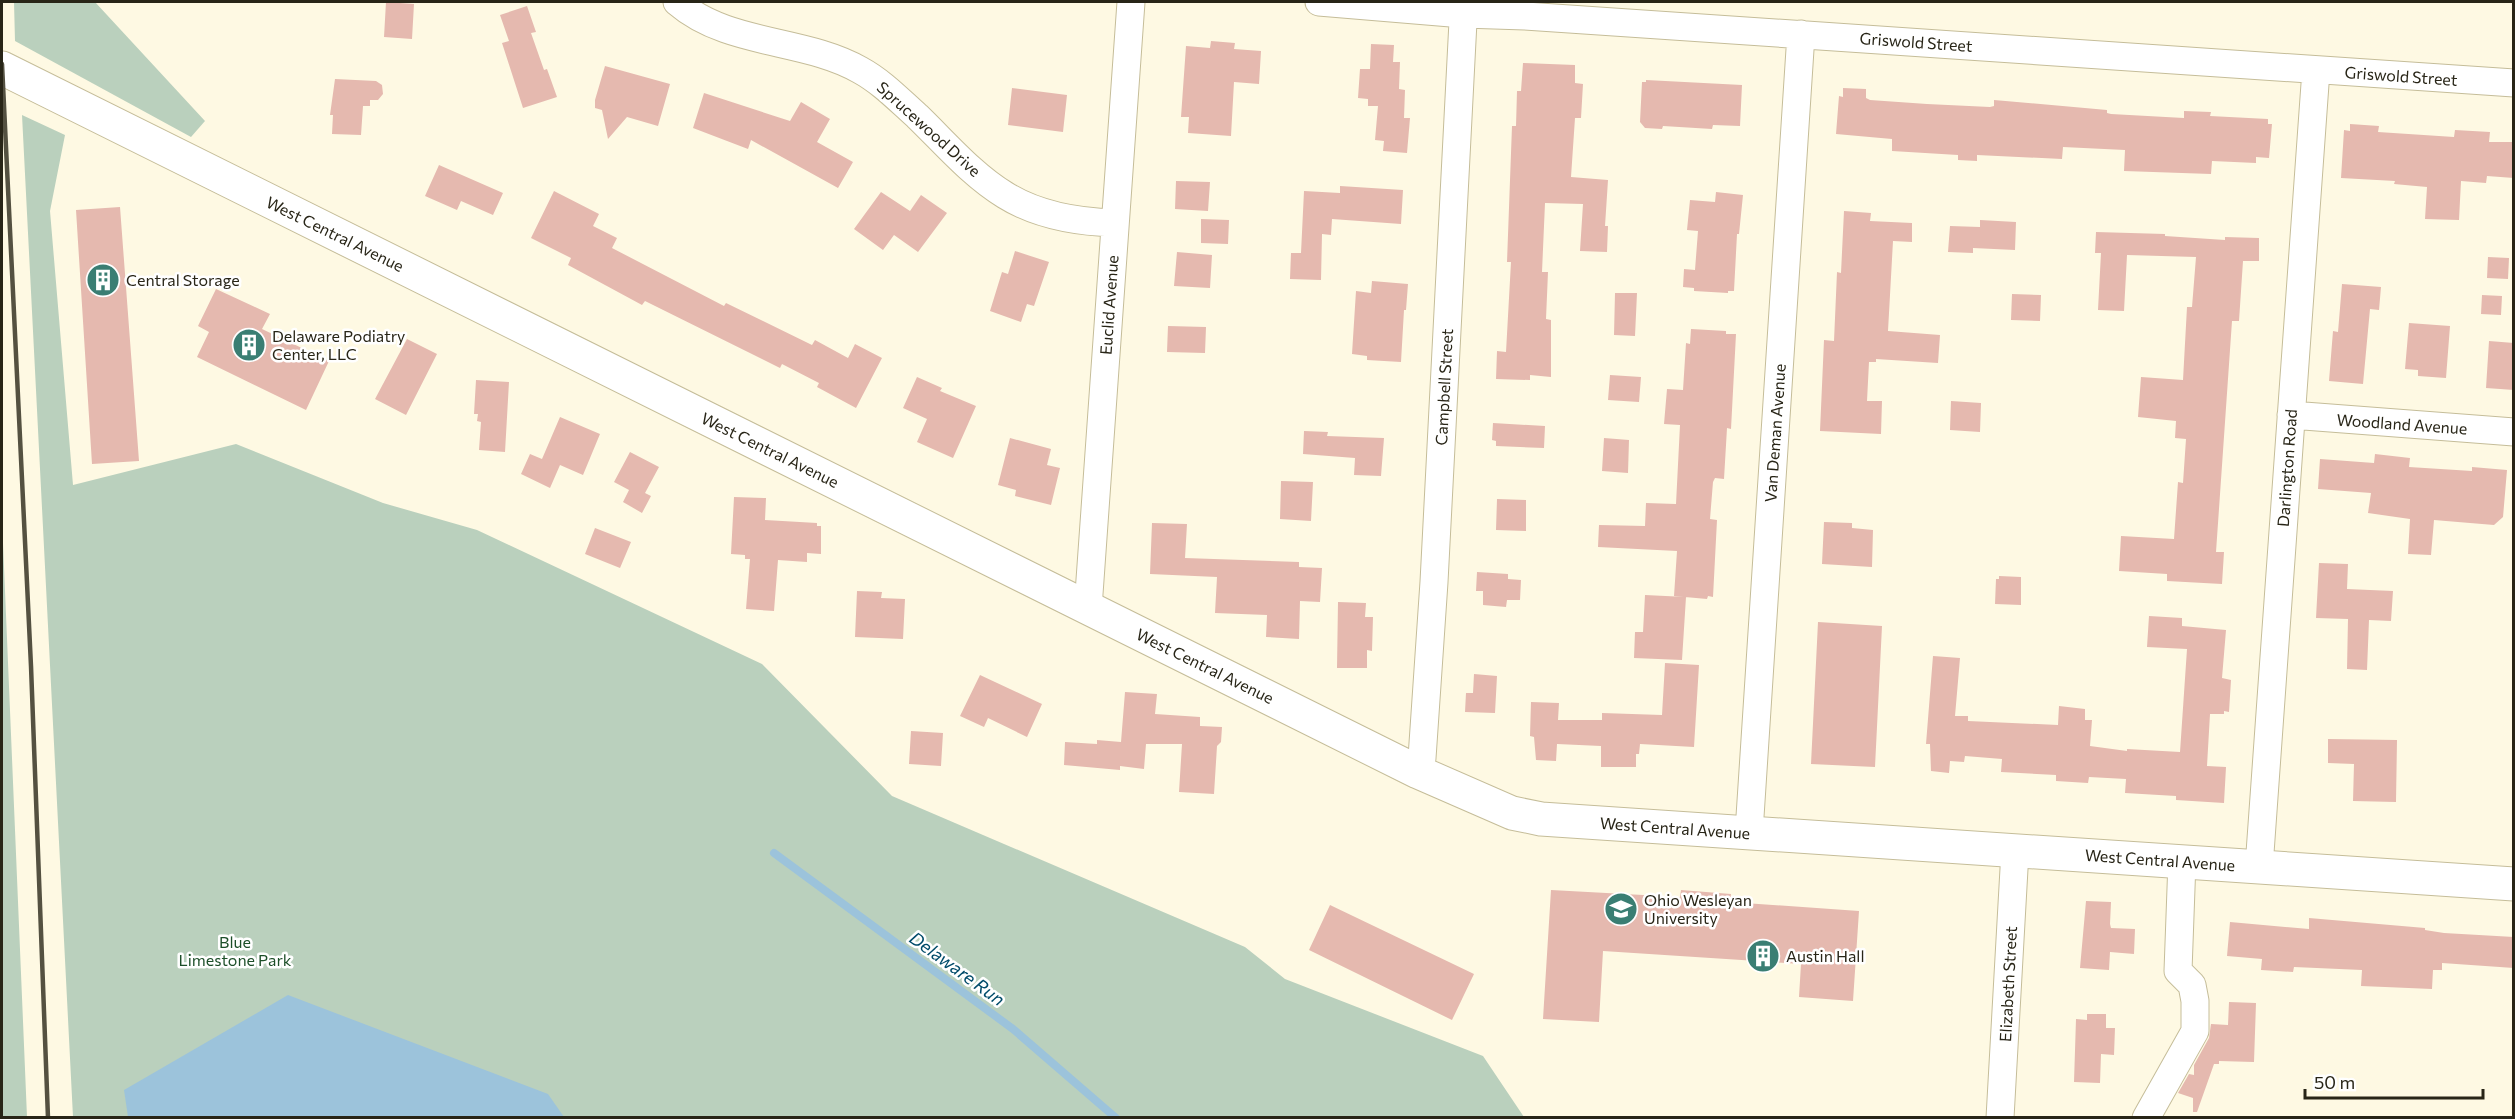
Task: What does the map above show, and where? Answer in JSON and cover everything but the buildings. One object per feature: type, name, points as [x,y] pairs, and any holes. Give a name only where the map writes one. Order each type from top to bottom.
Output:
[{"type":"main road","name":"West Central Avenue","points":[[2,68],[1418,772],[1512,813],[1541,819],[2514,884]]},
{"type":"street","name":"Sprucewood Drive","points":[[677,2],[696,15],[720,26],[811,52],[860,70],[888,89],[985,181],[1006,196],[1052,215],[1115,223]]},
{"type":"street","name":"Euclid Avenue","points":[[1088,608],[1131,2]]},
{"type":"street","name":"Griswold Street","points":[[1319,2],[1464,8],[1525,16],[2514,83]]},
{"type":"street","name":"Campbell Street","points":[[1418,772],[1422,758],[1434,582],[1464,8]]},
{"type":"street","name":"Van Deman Avenue","points":[[1749,832],[1801,34]]},
{"type":"street","name":"Darlington Road","points":[[2259,867],[2316,70]]},
{"type":"street","name":"Woodland Avenue","points":[[2291,416],[2514,432]]},
{"type":"street","name":"Elizabeth Street","points":[[2000,1118],[2015,851]]},
{"type":"street","points":[[2146,1118],[2195,1031],[2195,1001],[2192,985],[2178,971],[2182,861]]},
{"type":"green space","points":[[14,2],[95,2],[205,121],[191,137],[15,41]]},
{"type":"green space","name":"Blue Limestone Park","points":[[22,115],[65,135],[50,211],[73,485],[236,444],[383,503],[477,530],[762,664],[892,796],[1245,947],[1285,979],[1483,1056],[1524,1117],[73,1117]]},
{"type":"green space","points":[[2,519],[27,1117],[27,1118],[2,1117]]},
{"type":"water","points":[[288,995],[548,1094],[564,1117],[128,1117],[124,1090]]},
{"type":"waterway","name":"Delaware Run","points":[[774,853],[1013,1029],[1116,1118]]},
{"type":"railway","points":[[2,64],[31,666],[48,1118]]},
{"type":"place","name":"Central Storage","points":[[103,280]]},
{"type":"place","name":"Delaware Podiatry Center, LLC","points":[[249,345]]},
{"type":"place","name":"Ohio Wesleyan University","points":[[1621,909]]},
{"type":"place","name":"Austin Hall","points":[[1763,956]]}]
